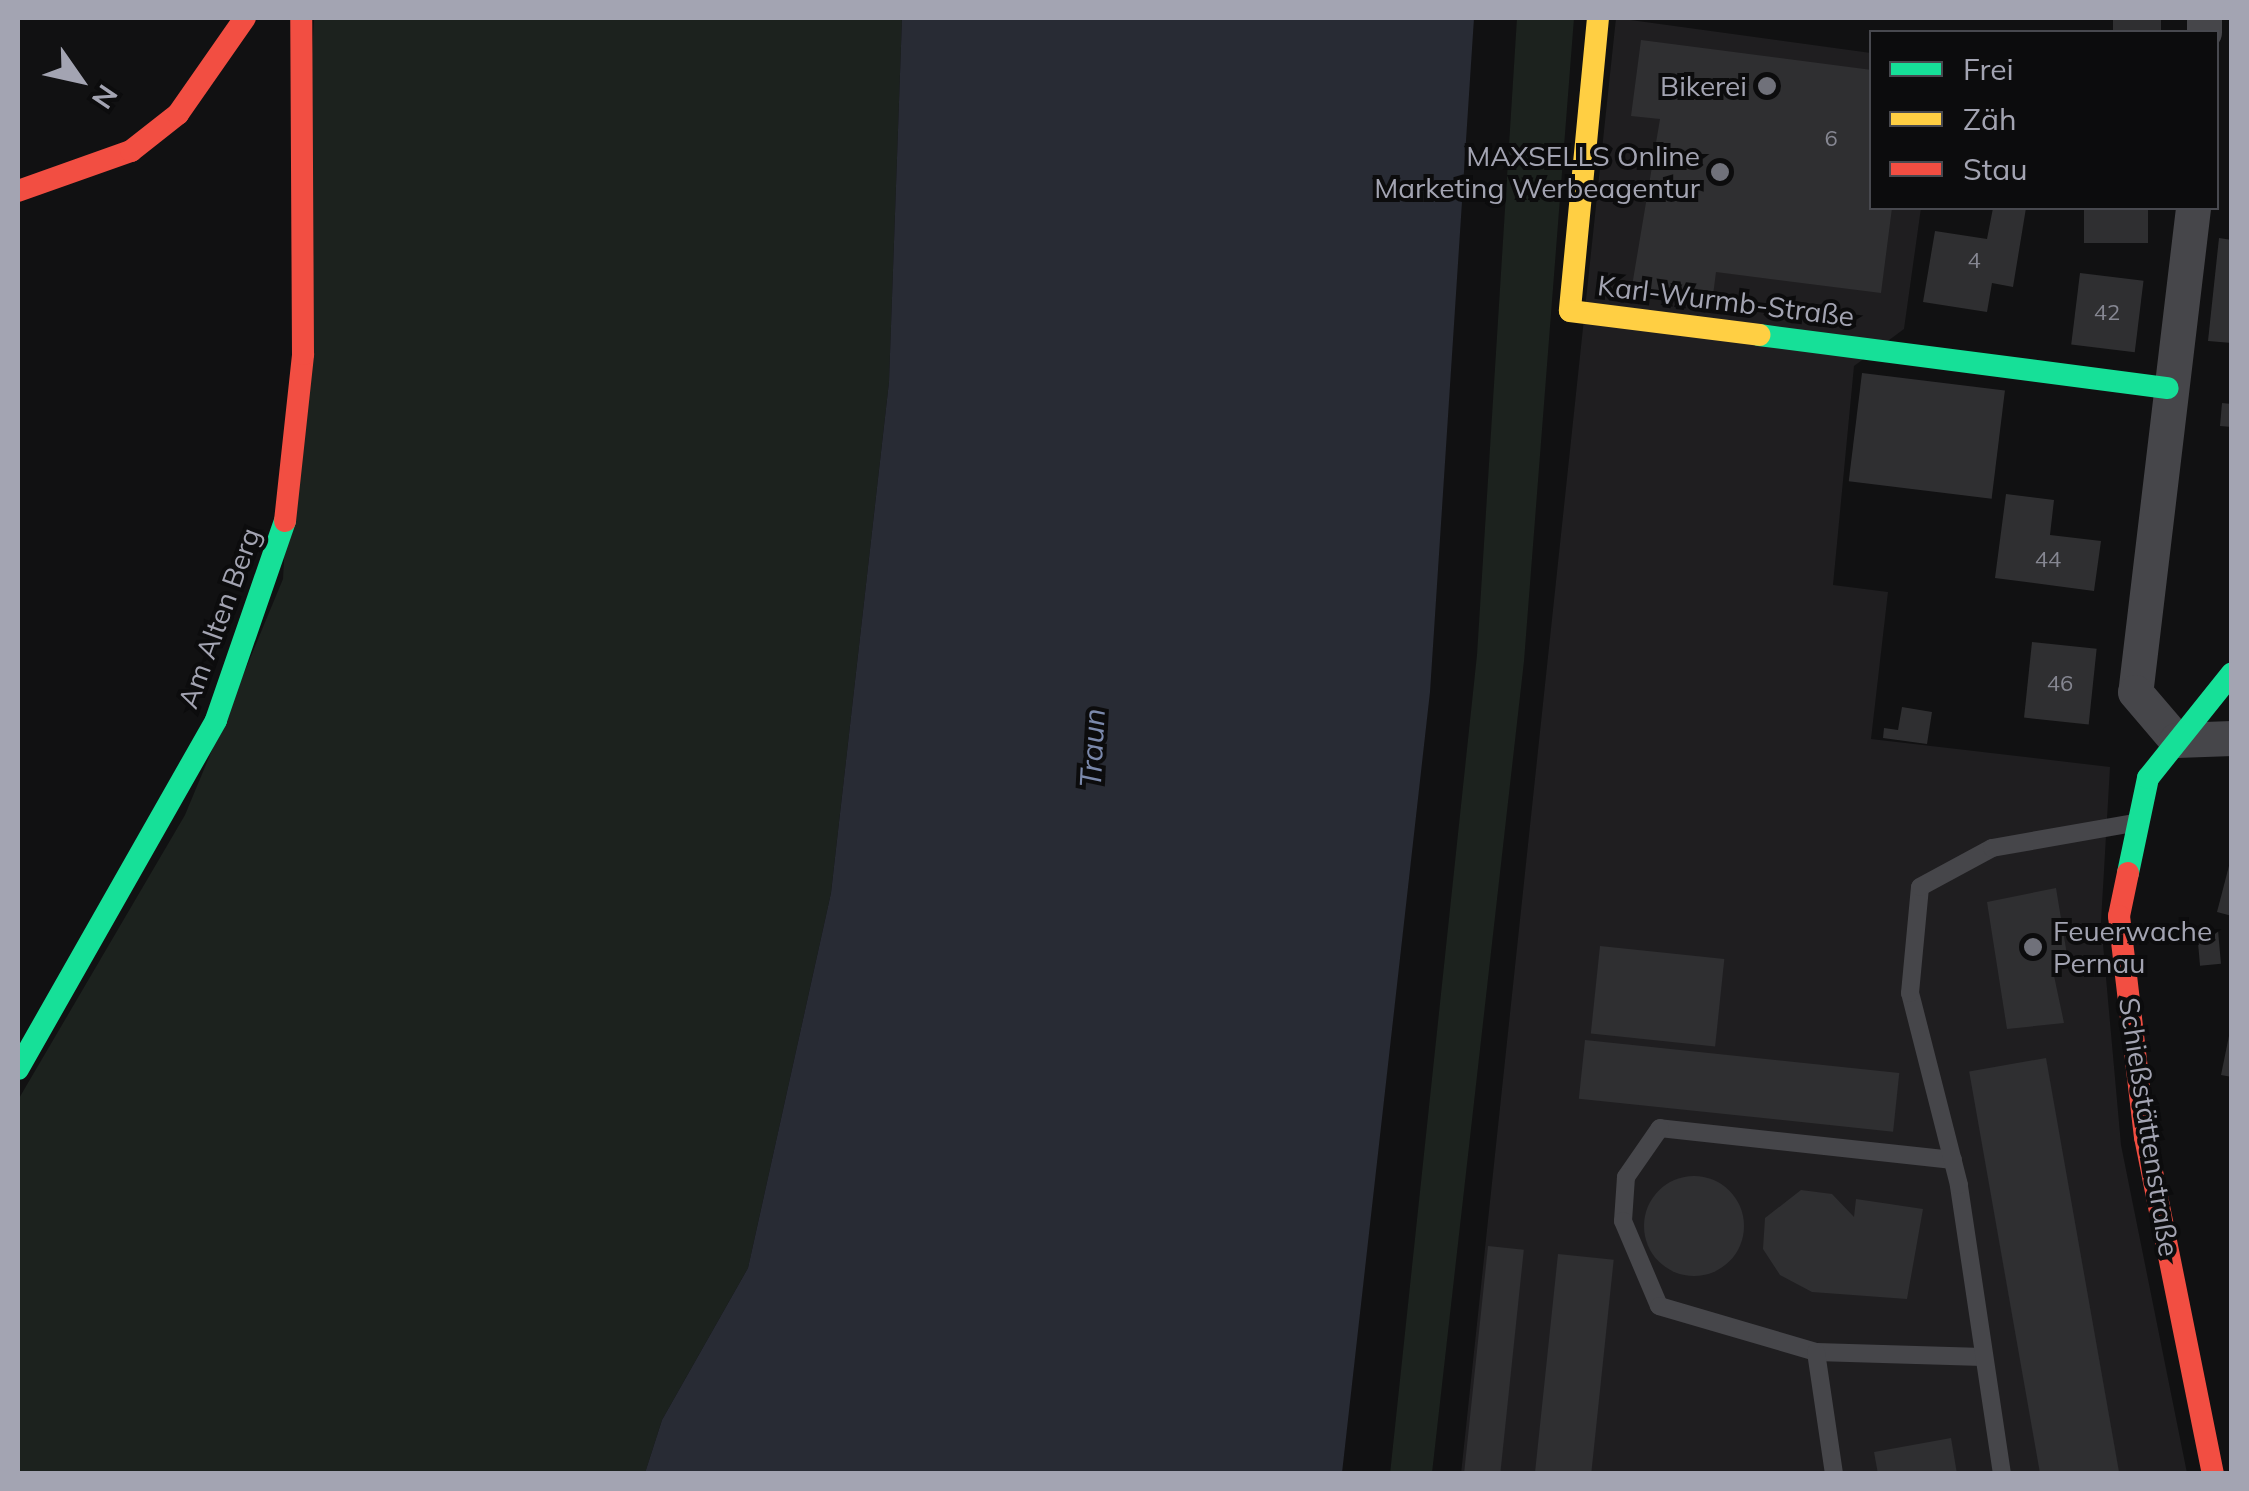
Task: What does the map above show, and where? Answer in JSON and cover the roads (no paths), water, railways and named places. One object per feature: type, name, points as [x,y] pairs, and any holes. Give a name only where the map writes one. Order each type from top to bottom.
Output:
[{"type":"street","points":[[18,191],[130,152],[178,114],[245,18]]},
{"type":"street","name":"Am Alten Berg","points":[[18,1069],[216,720],[284,526],[303,354],[302,18]]},
{"type":"street","name":"Karl-Wurmb-Straße","points":[[1598,18],[1570,311],[2168,388]]},
{"type":"street","points":[[2193,210],[2168,388],[2136,692],[2176,740],[2232,738]]},
{"type":"street","name":"Schießstättenstraße","points":[[2213,1474],[2138,1082],[2118,916],[2134,823],[2148,778],[2232,673]]},
{"type":"lane","points":[[2002,1474],[1952,1160],[1910,994],[1920,887],[1992,848],[2134,823]]},
{"type":"lane","points":[[1952,1160],[1660,1128],[1626,1177],[1623,1221],[1659,1306],[1816,1352],[1982,1357]]},
{"type":"lane","points":[[1816,1352],[1834,1474]]},
{"type":"water","name":"Traun","points":[[902,18],[1474,18],[1430,692],[1342,1473],[645,1473],[662,1420],[748,1268],[831,893],[889,382]]},
{"type":"place","name":"Bikerei","points":[[1767,86]]},
{"type":"place","name":"MAXSELLS Online Marketing Werbeagentur","points":[[1720,172]]},
{"type":"place","name":"Feuerwache Pernau","points":[[2033,947]]}]
